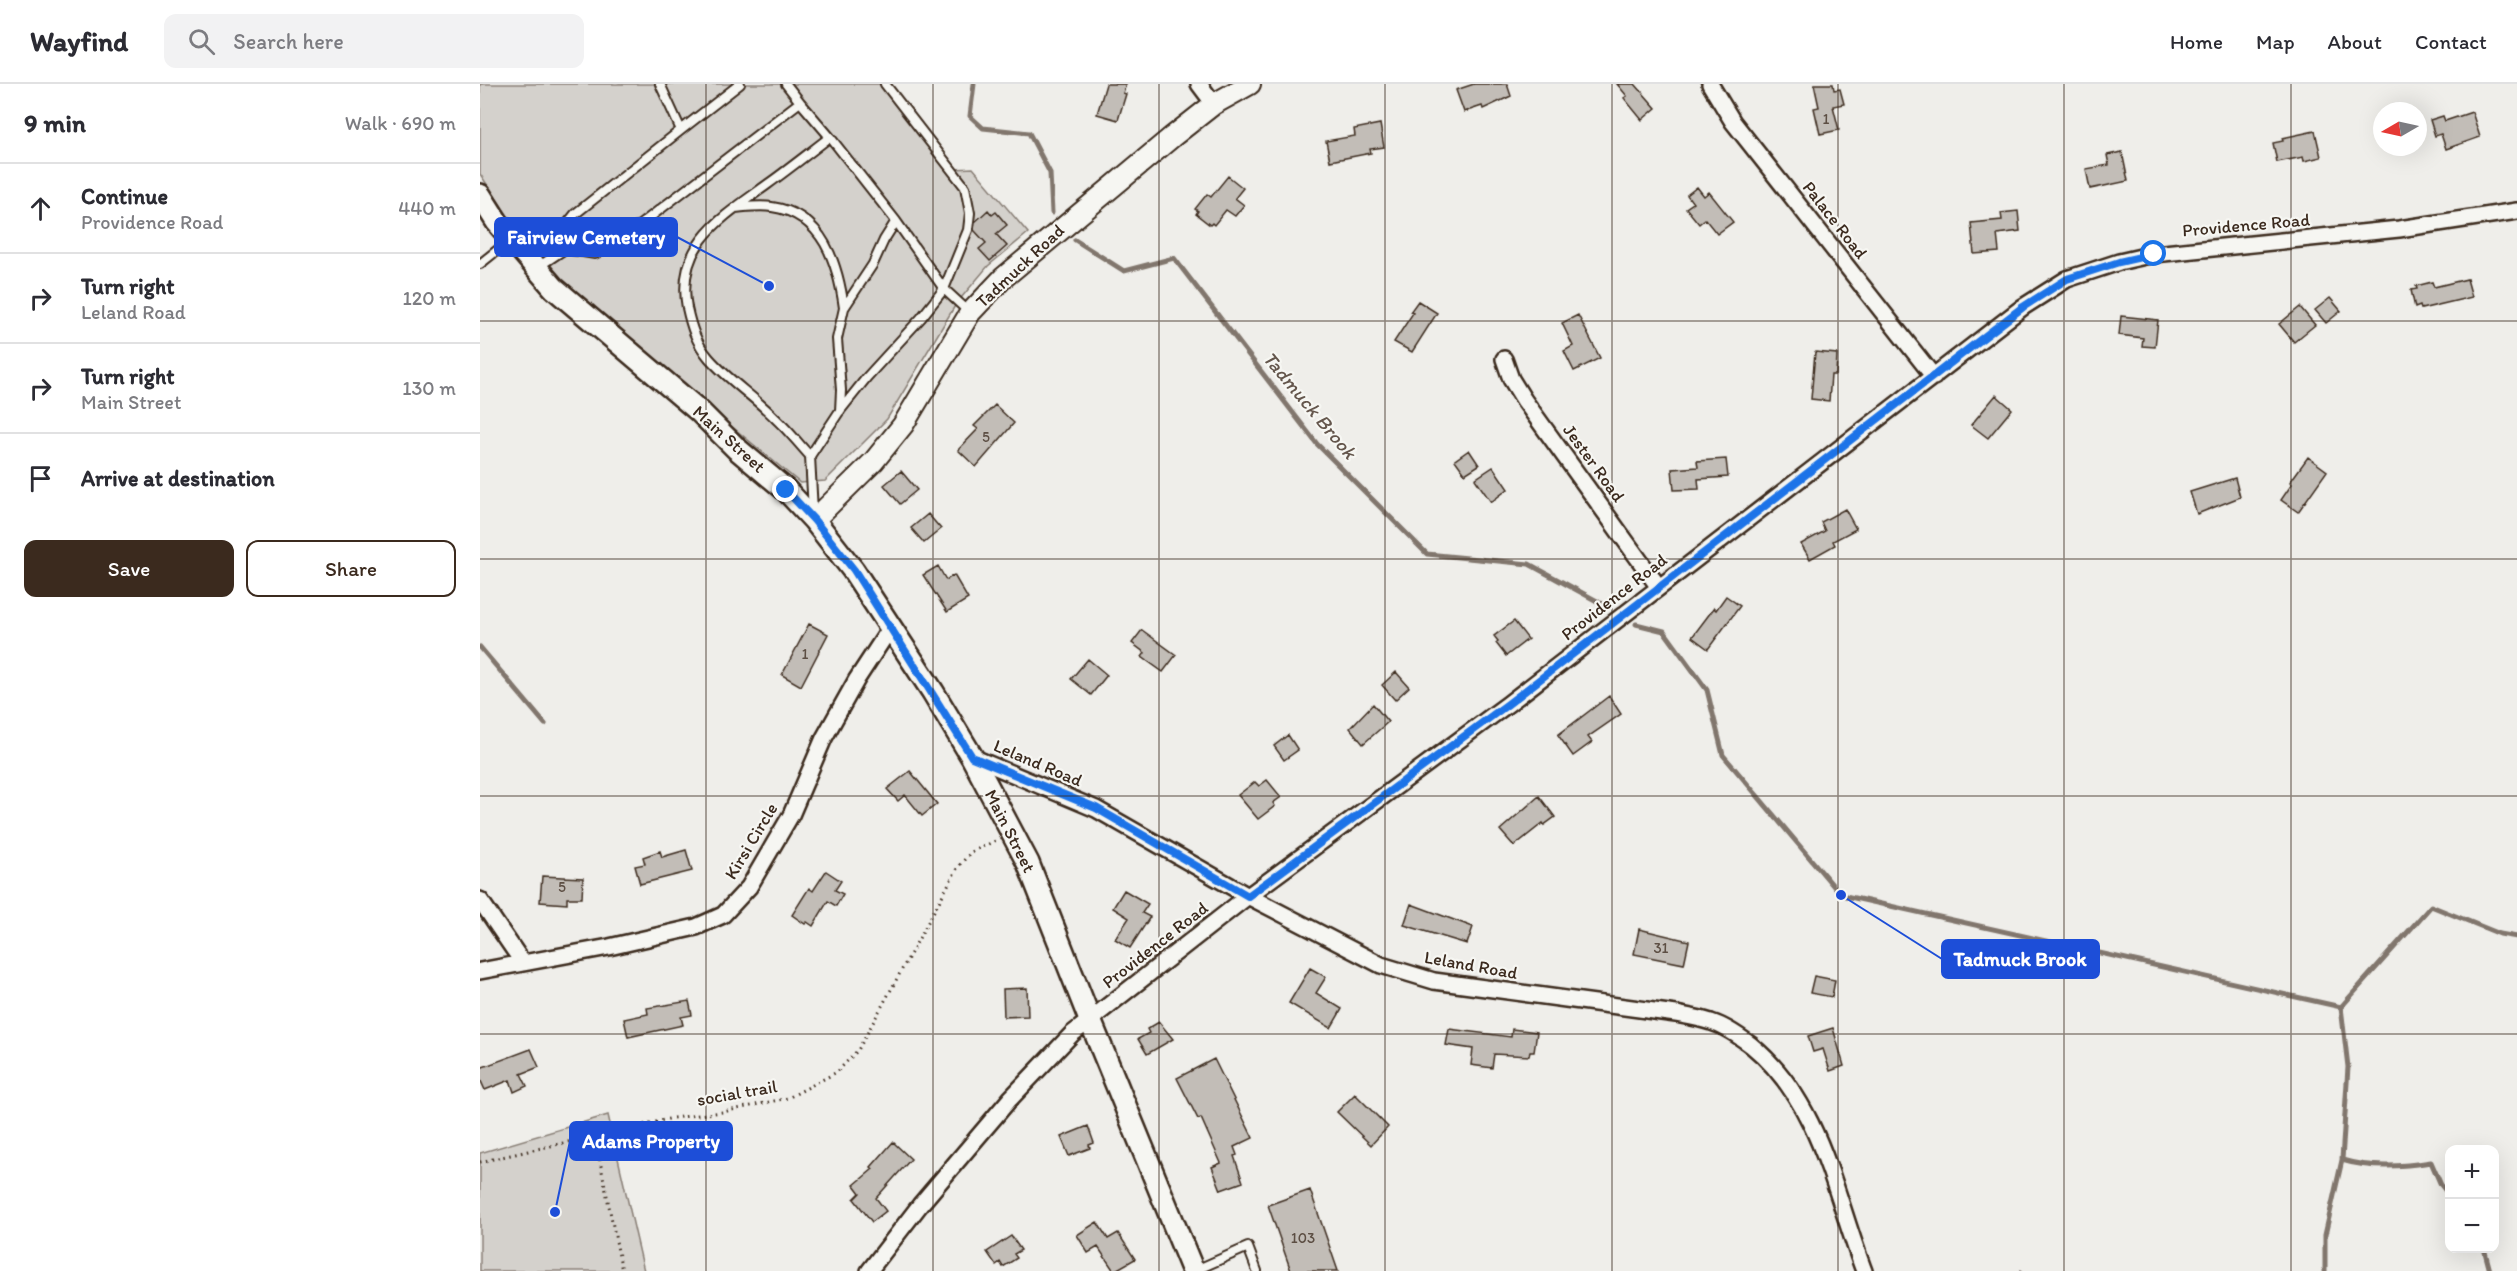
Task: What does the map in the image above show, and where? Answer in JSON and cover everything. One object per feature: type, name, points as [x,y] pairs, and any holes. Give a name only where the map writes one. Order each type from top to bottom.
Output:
[{"type":"main road","name":"Main Street","points":[[480,195],[497,222],[536,268],[575,307],[699,411],[737,449],[786,490],[814,520],[854,570],[972,757],[1028,863],[1194,1271]]},
{"type":"street","points":[[1199,84],[1214,104]]},
{"type":"street","name":"Tadmuck Road","points":[[814,520],[874,461],[903,424],[970,313],[1003,278],[1214,104],[1250,84]]},
{"type":"street","name":"Palace Road","points":[[1715,86],[1733,122],[1934,377]]},
{"type":"street","name":"Providence Road","points":[[869,1271],[920,1205],[1010,1099],[1072,1034],[1248,896],[1516,698],[1658,586],[2023,307],[2067,279],[2119,262],[2154,254],[2378,232],[2517,211]]},
{"type":"street","name":"Jester Road","points":[[1504,359],[1511,379],[1524,400],[1658,586]]},
{"type":"street","name":"Kirsi Circle","points":[[480,971],[609,947],[696,927],[723,915],[749,887],[773,846],[791,815],[824,738],[857,679],[891,627]]},
{"type":"street","name":"Leland Road","points":[[972,757],[1096,808],[1248,896],[1381,965],[1434,981],[1676,1014],[1713,1022],[1741,1038],[1764,1056],[1783,1077],[1815,1128],[1864,1271]]},
{"type":"street","points":[[480,900],[524,963]]},
{"type":"lane","points":[[660,84],[681,130]]},
{"type":"lane","points":[[565,249],[567,224],[574,214],[740,84]]},
{"type":"lane","points":[[786,84],[896,221],[944,289],[970,313]]},
{"type":"lane","points":[[814,520],[810,456],[840,412],[944,289],[968,230],[970,213],[968,196],[956,174],[885,84]]},
{"type":"lane","points":[[536,268],[565,249],[595,254],[615,244],[800,102]]},
{"type":"lane","points":[[810,456],[776,418],[731,381],[707,356],[692,330],[685,281],[689,261],[701,239],[714,224],[830,137]]},
{"type":"lane","points":[[735,208],[771,206],[793,213],[812,225],[823,239],[834,260],[840,277],[844,308],[837,339],[840,412]]},
{"type":"lane","points":[[844,308],[873,264],[896,221]]},
{"type":"lane","points":[[480,264],[511,239]]},
{"type":"lane","points":[[1194,1271],[1248,1247],[1257,1271]]},
{"type":"path","name":"social trail","points":[[480,1162],[673,1118],[723,1112],[788,1098],[837,1071],[858,1050],[958,867],[971,852],[1012,833]]},
{"type":"path","points":[[595,1136],[622,1271]]},
{"type":"shaded area","points":[[480,84],[890,84],[954,169],[973,168],[1028,233],[988,266],[956,304],[887,419],[825,481],[800,483],[585,305],[525,241],[480,174]]},
{"type":"shaded area","points":[[608,1115],[644,1271],[480,1271],[480,1153]]},
{"type":"building","points":[[1106,84],[1126,84],[1123,93],[1126,94],[1118,120],[1097,114]]},
{"type":"building","points":[[1474,84],[1507,84],[1511,96],[1483,109],[1482,106],[1464,112],[1456,90]]},
{"type":"building","points":[[1617,84],[1635,84],[1656,108],[1642,120],[1624,98],[1627,96]]},
{"type":"building","points":[[1814,84],[1833,84],[1834,90],[1840,89],[1844,104],[1833,106],[1839,130],[1820,134],[1814,108],[1819,107]]},
{"type":"building","points":[[2472,112],[2480,137],[2446,149],[2441,134],[2435,136],[2430,120],[2443,116],[2445,121]]},
{"type":"building","points":[[1380,124],[1384,147],[1370,149],[1371,153],[1330,161],[1326,141],[1355,136],[1354,129]]},
{"type":"building","points":[[2315,131],[2321,157],[2304,161],[2303,157],[2277,162],[2273,143],[2283,141],[2282,138]]},
{"type":"building","points":[[2122,152],[2128,181],[2090,189],[2086,169],[2109,165],[2107,155]]},
{"type":"building","points":[[1228,176],[1243,188],[1235,198],[1244,205],[1235,216],[1226,210],[1214,225],[1212,223],[1210,225],[1196,214],[1198,211],[1195,209],[1207,194],[1211,197]]},
{"type":"building","points":[[1697,187],[1704,196],[1709,192],[1733,222],[1717,234],[1705,219],[1699,224],[1686,208],[1693,203],[1687,195]]},
{"type":"building","points":[[988,210],[992,215],[996,212],[1007,225],[996,234],[1007,246],[990,261],[979,249],[986,243],[974,230],[975,222]]},
{"type":"building","points":[[2018,211],[2020,231],[1997,234],[1999,252],[1974,254],[1971,223],[2002,220],[2001,213]]},
{"type":"building","points":[[2467,279],[2472,297],[2421,309],[2420,306],[2415,308],[2411,290],[2417,289],[2416,286],[2432,282],[2434,287]]},
{"type":"building","points":[[2330,298],[2341,311],[2326,323],[2315,310]]},
{"type":"building","points":[[1418,301],[1437,313],[1412,352],[1394,342]]},
{"type":"building","points":[[2300,307],[2315,325],[2294,342],[2279,324]]},
{"type":"building","points":[[1578,315],[1600,358],[1574,371],[1564,351],[1573,346],[1562,323]]},
{"type":"building","points":[[2121,316],[2158,320],[2155,347],[2142,346],[2143,338],[2119,335]]},
{"type":"building","points":[[1815,352],[1837,354],[1836,375],[1831,375],[1829,401],[1811,399]]},
{"type":"building","points":[[1996,395],[2012,409],[1988,438],[1971,425]]},
{"type":"building","points":[[995,405],[1014,423],[976,467],[958,450],[978,429],[974,426]]},
{"type":"building","points":[[1469,450],[1479,465],[1465,474],[1455,460]]},
{"type":"building","points":[[2308,457],[2327,471],[2298,512],[2281,500],[2292,484],[2290,482]]},
{"type":"building","points":[[1726,459],[1728,477],[1698,479],[1699,489],[1674,490],[1672,469],[1698,467],[1697,461]]},
{"type":"building","points":[[1493,467],[1508,489],[1491,502],[1475,479]]},
{"type":"building","points":[[901,471],[917,490],[900,504],[884,485]]},
{"type":"building","points":[[2235,478],[2240,497],[2197,514],[2190,492]]},
{"type":"building","points":[[1845,509],[1856,529],[1833,541],[1835,545],[1810,559],[1801,544],[1825,531],[1821,522]]},
{"type":"building","points":[[928,514],[941,529],[924,543],[911,528]]},
{"type":"building","points":[[938,566],[946,580],[954,575],[968,599],[947,612],[923,575]]},
{"type":"building","points":[[1726,596],[1740,606],[1708,649],[1692,637]]},
{"type":"building","points":[[1514,621],[1528,639],[1506,656],[1496,643],[1498,641],[1494,636]]},
{"type":"building","points":[[809,624],[828,634],[801,686],[782,675]]},
{"type":"building","points":[[1142,630],[1176,655],[1163,672],[1142,657],[1145,653],[1132,643]]},
{"type":"building","points":[[1088,659],[1107,675],[1091,695],[1071,679]]},
{"type":"building","points":[[1396,672],[1409,687],[1395,700],[1382,685]]},
{"type":"building","points":[[1609,696],[1621,714],[1588,737],[1592,742],[1573,756],[1558,735]]},
{"type":"building","points":[[1373,704],[1388,722],[1363,744],[1350,728]]},
{"type":"building","points":[[1288,735],[1298,750],[1284,760],[1274,746]]},
{"type":"building","points":[[910,771],[937,804],[922,816],[905,795],[898,801],[887,789]]},
{"type":"building","points":[[1267,780],[1281,797],[1273,803],[1275,806],[1258,819],[1238,795],[1255,782],[1259,786]]},
{"type":"building","points":[[1539,796],[1555,817],[1544,825],[1543,823],[1514,846],[1500,830]]},
{"type":"building","points":[[686,850],[692,871],[640,884],[635,866],[645,864],[643,857],[660,851],[662,857]]},
{"type":"building","points":[[826,871],[841,881],[835,890],[843,894],[836,906],[828,901],[813,926],[807,922],[805,924],[792,915],[809,888],[813,891]]},
{"type":"building","points":[[542,876],[583,878],[582,898],[567,898],[567,904],[540,902]]},
{"type":"building","points":[[1124,890],[1148,904],[1142,913],[1150,917],[1130,948],[1115,939],[1129,918],[1113,908]]},
{"type":"building","points":[[1411,904],[1473,927],[1467,944],[1404,925]]},
{"type":"building","points":[[1639,929],[1689,941],[1684,964],[1634,954]]},
{"type":"building","points":[[1310,968],[1326,977],[1316,993],[1342,1009],[1331,1028],[1289,1003]]},
{"type":"building","points":[[1814,976],[1835,980],[1832,997],[1810,993]]},
{"type":"building","points":[[1027,988],[1028,1016],[1004,1017],[1003,989]]},
{"type":"building","points":[[689,1001],[692,1015],[681,1017],[683,1025],[628,1037],[624,1019],[648,1014],[647,1008]]},
{"type":"building","points":[[1159,1022],[1173,1039],[1147,1054],[1138,1039],[1149,1033],[1147,1029]]},
{"type":"building","points":[[1833,1028],[1844,1066],[1830,1071],[1823,1049],[1813,1052],[1808,1036]]},
{"type":"building","points":[[1449,1029],[1511,1037],[1512,1029],[1537,1032],[1534,1052],[1530,1052],[1529,1056],[1494,1054],[1492,1068],[1471,1065],[1473,1049],[1446,1045]]},
{"type":"building","points":[[531,1049],[539,1067],[521,1074],[527,1086],[514,1092],[510,1080],[485,1090],[480,1079],[480,1068]]},
{"type":"building","points":[[1214,1059],[1253,1138],[1234,1147],[1237,1155],[1234,1156],[1243,1182],[1221,1190],[1212,1167],[1221,1163],[1201,1118],[1198,1119],[1177,1078]]},
{"type":"building","points":[[1355,1094],[1388,1127],[1371,1145],[1337,1112]]},
{"type":"building","points":[[1088,1126],[1094,1143],[1089,1145],[1090,1148],[1069,1156],[1061,1137]]},
{"type":"building","points":[[893,1142],[911,1159],[876,1198],[886,1211],[872,1222],[854,1199],[860,1193],[854,1185],[873,1169],[871,1167]]},
{"type":"building","points":[[1310,1190],[1338,1271],[1291,1271],[1268,1205]]},
{"type":"building","points":[[1097,1222],[1108,1239],[1118,1233],[1135,1259],[1114,1271],[1098,1247],[1088,1253],[1077,1235]]},
{"type":"building","points":[[1011,1236],[1021,1250],[1014,1254],[1017,1258],[1003,1267],[1000,1262],[996,1265],[987,1252]]},
{"type":"waterway","name":"Tadmuck Brook","points":[[974,84],[970,116],[983,128],[1029,133],[1050,173],[1052,213]]},
{"type":"waterway","name":"Tadmuck Brook","points":[[1075,240],[1124,271],[1174,258],[1317,444],[1427,554],[1529,564],[1608,607]]},
{"type":"waterway","name":"Tadmuck Brook","points":[[1636,624],[1664,631],[1707,690],[1723,755],[1841,895],[2341,1007],[2431,906],[2500,934],[2517,937]]},
{"type":"waterway","points":[[480,647],[545,724]]},
{"type":"waterway","points":[[2341,1007],[2348,1067],[2342,1160],[2364,1165],[2386,1166],[2431,1162],[2445,1190]]},
{"type":"waterway","points":[[2325,1271],[2325,1235],[2342,1160]]},
{"type":"waterway","points":[[2485,1253],[2490,1271]]},
{"type":"place","name":"Fairview Cemetery","points":[[769,286]]},
{"type":"place","name":"Tadmuck Brook","points":[[1841,895]]},
{"type":"place","name":"Adams Property","points":[[555,1212]]},
{"type":"route","points":[[786,490],[814,520],[854,570],[972,757],[1096,808],[1248,896],[1508,704],[1658,586],[2023,307],[2067,279],[2119,262],[2154,254]]}]
